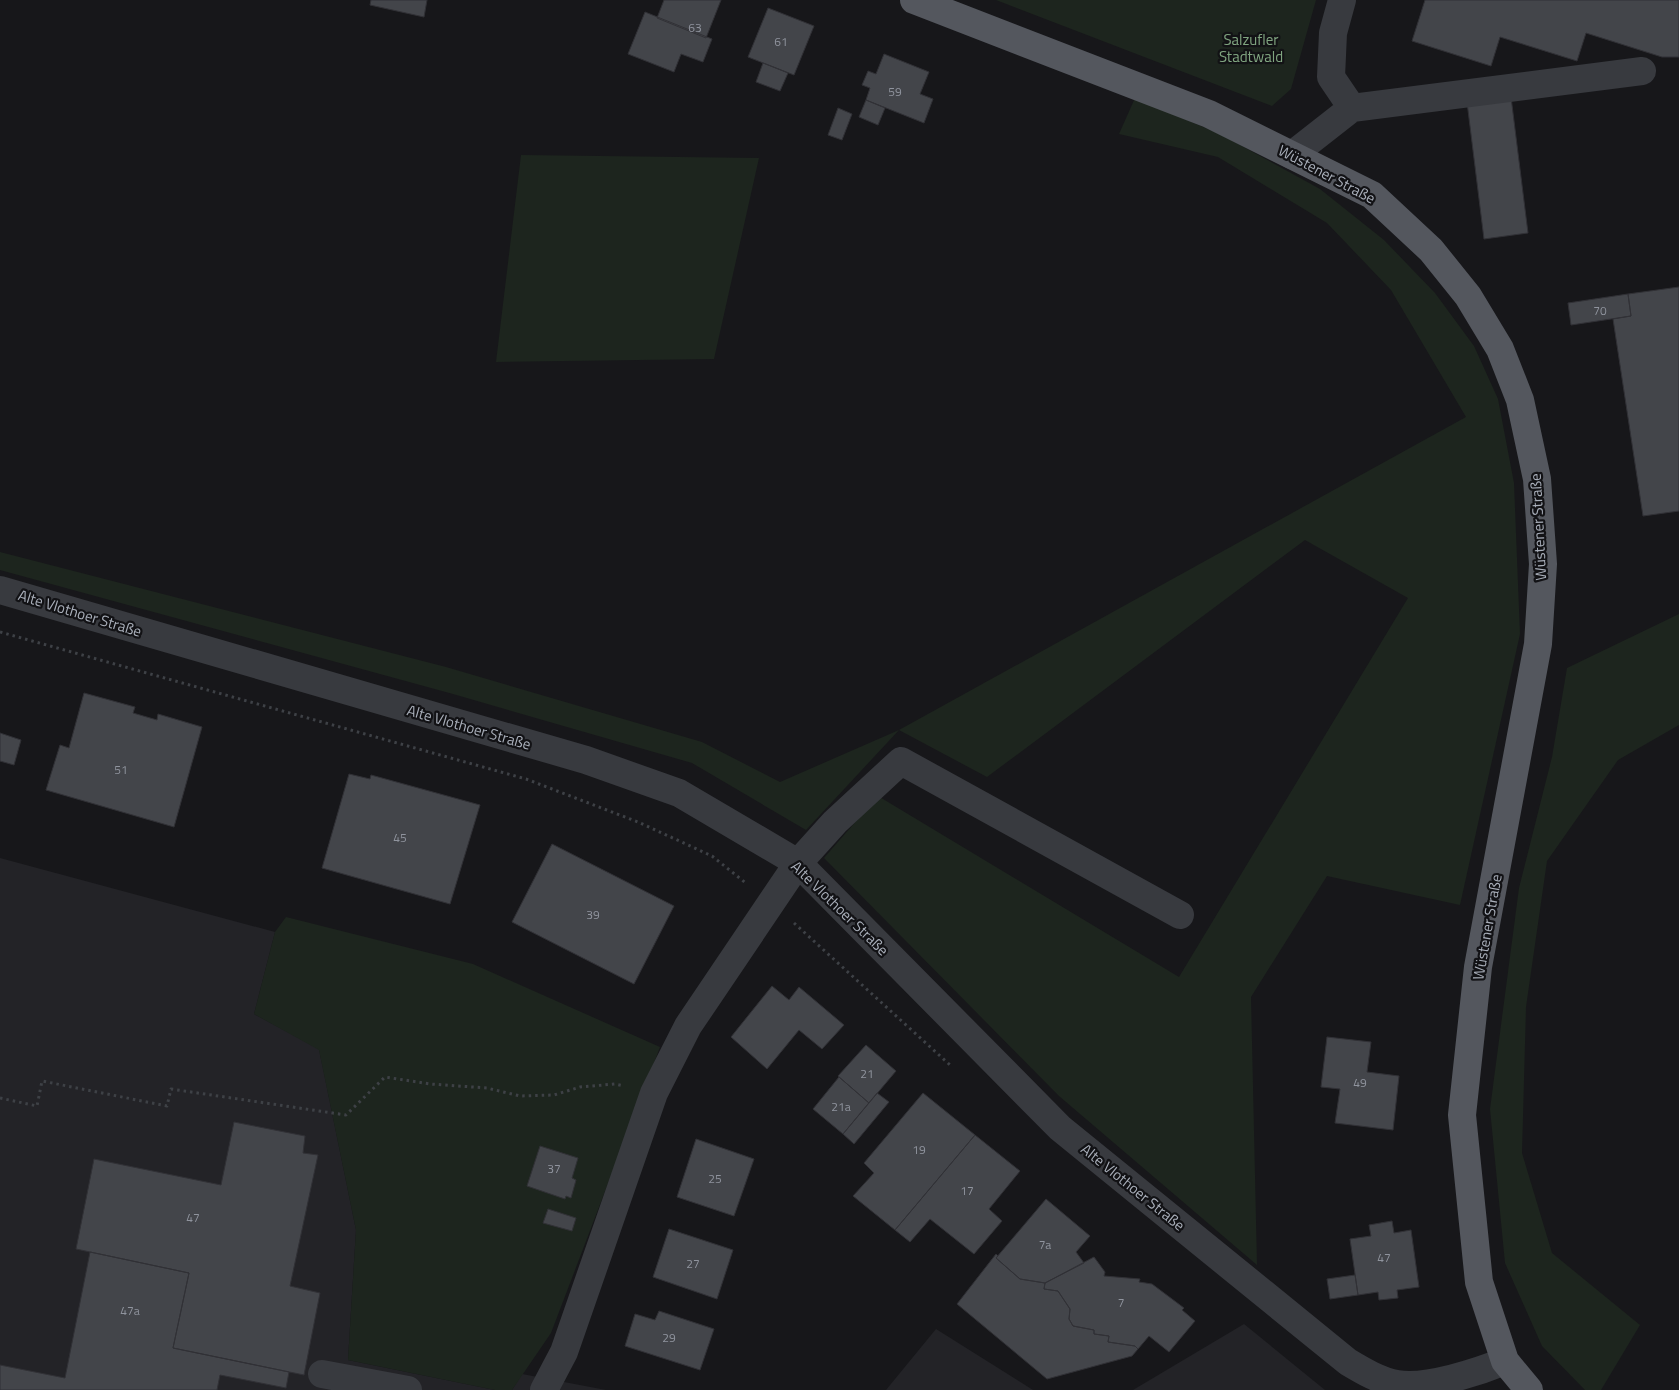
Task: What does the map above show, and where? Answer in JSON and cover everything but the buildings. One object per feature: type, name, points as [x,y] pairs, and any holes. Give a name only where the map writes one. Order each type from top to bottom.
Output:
[{"type":"main road","name":"Wüstener Straße","points":[[914,0],[1209,114],[1372,195],[1431,250],[1468,296],[1500,349],[1520,400],[1537,479],[1543,564],[1538,644],[1478,967],[1462,1114],[1479,1282],[1505,1361],[1529,1390]]},
{"type":"street","points":[[1342,0],[1333,33],[1331,77],[1352,108]]},
{"type":"street","points":[[1292,155],[1352,108],[1642,71]]},
{"type":"street","name":"Alte Vlothoer Straße","points":[[0,590],[586,760],[679,793],[798,863],[1060,1128],[1348,1362],[1378,1384],[1415,1386],[1505,1361]]},
{"type":"street","points":[[544,1390],[564,1352],[654,1093],[688,1026],[798,863],[835,822],[901,761],[1180,915]]},
{"type":"street","points":[[322,1374],[408,1390]]},
{"type":"path","points":[[0,632],[526,779],[638,822],[712,856],[771,902],[952,1067]]},
{"type":"path","points":[[0,1098],[37,1106],[42,1081],[167,1106],[170,1089],[346,1115],[385,1077],[430,1084],[487,1088],[520,1096],[554,1095],[580,1086],[614,1084],[654,1093]]},
{"type":"shaded area","points":[[0,858],[275,932],[254,1014],[319,1049],[356,1230],[348,1360],[495,1390],[0,1390]]},
{"type":"shaded area","points":[[1244,1324],[1325,1390],[1133,1390]]},
{"type":"shaded area","points":[[936,1329],[1033,1390],[886,1390]]},
{"type":"shaded area","points":[[522,1374],[606,1390],[512,1390]]},
{"type":"green space","name":"Salzufler Stadtwald","points":[[996,0],[1316,0],[1291,89],[1272,106]]},
{"type":"green space","points":[[1135,98],[1220,134],[1320,189],[1384,240],[1435,293],[1474,346],[1498,399],[1514,483],[1520,634],[1460,905],[1327,876],[1251,997],[1257,1265],[1059,1096],[824,858],[878,796],[1179,977],[1408,598],[1305,540],[987,777],[899,730],[1466,417],[1391,290],[1327,223],[1218,157],[1119,134]]},
{"type":"green space","points":[[521,155],[759,158],[714,359],[496,362]]},
{"type":"green space","points":[[0,552],[446,667],[702,742],[780,782],[899,730],[806,830],[692,763],[453,694],[0,570]]},
{"type":"green space","points":[[1679,614],[1679,725],[1618,760],[1547,861],[1526,1007],[1522,1153],[1552,1253],[1640,1325],[1601,1390],[1585,1390],[1542,1346],[1505,1263],[1490,1109],[1519,888],[1552,757],[1567,668]]},
{"type":"green space","points":[[286,917],[473,964],[660,1047],[551,1333],[512,1390],[495,1390],[348,1360],[356,1230],[319,1050],[254,1014],[275,932]]}]
